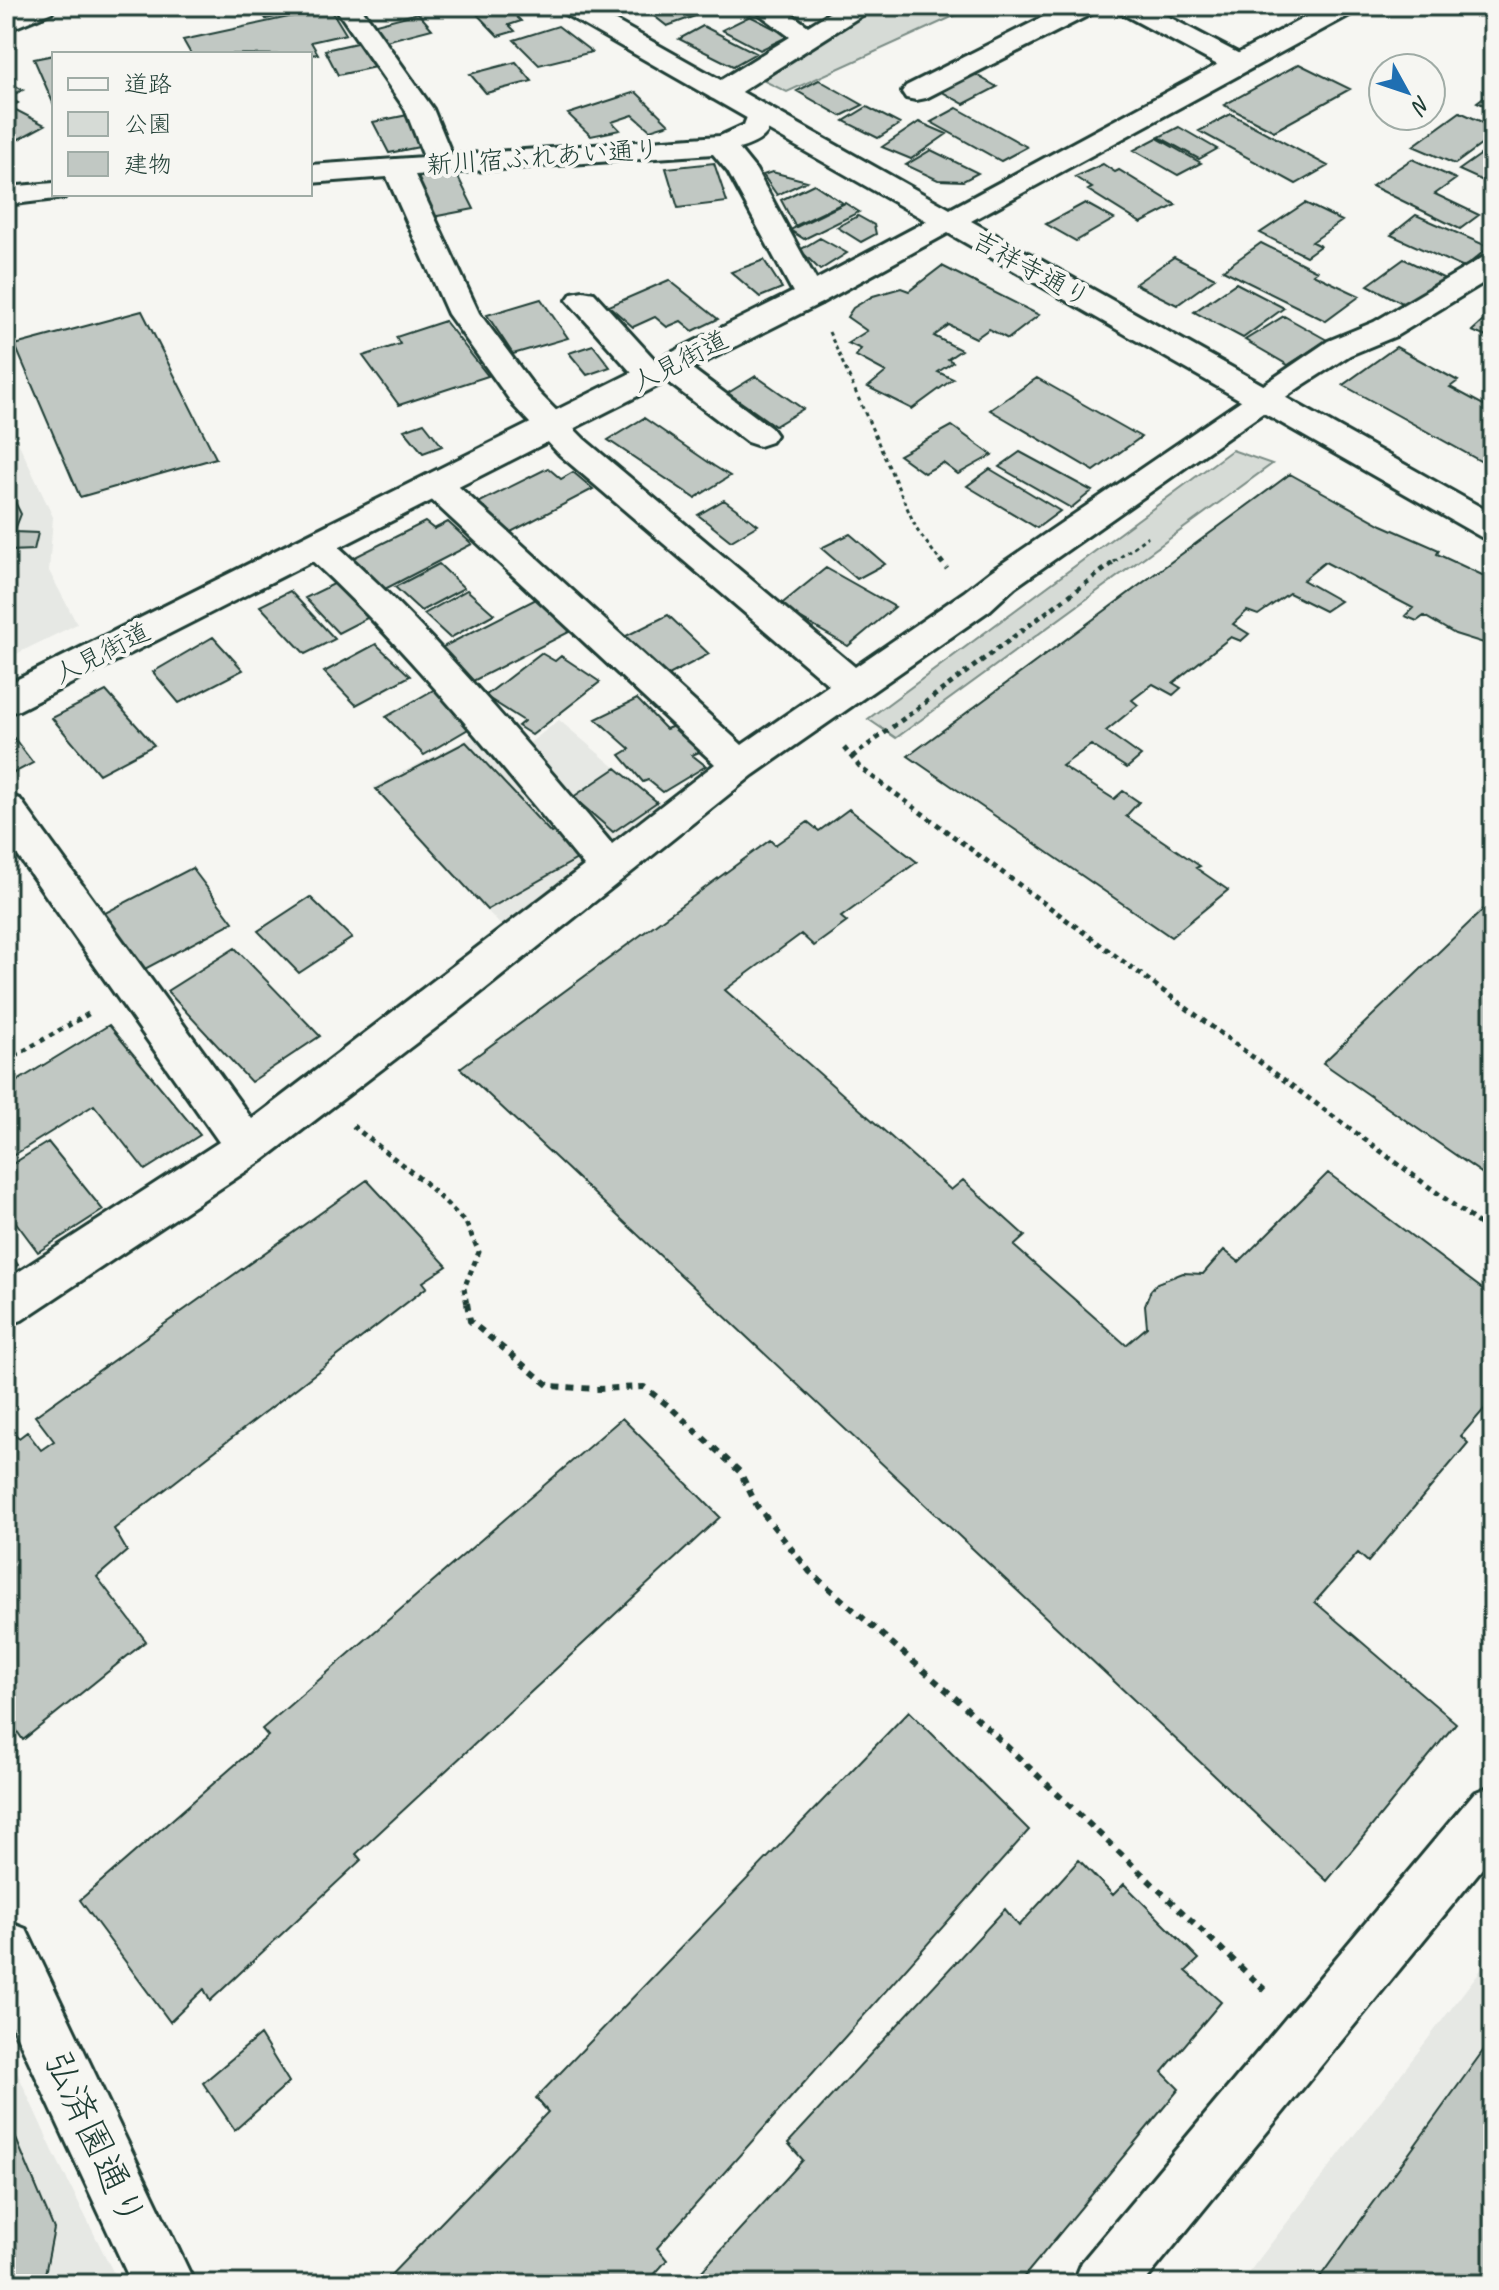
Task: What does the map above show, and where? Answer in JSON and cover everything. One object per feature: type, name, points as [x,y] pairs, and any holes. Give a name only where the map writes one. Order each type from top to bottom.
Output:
[{"type":"main road","points":[[6,23],[43,6]]},
{"type":"main road","points":[[347,6],[419,109],[441,165]]},
{"type":"main road","name":"吉祥寺通り","points":[[570,6],[732,85],[760,115],[1493,529]]},
{"type":"main road","points":[[762,6],[807,37]]},
{"type":"main road","points":[[732,85],[858,6]]},
{"type":"main road","points":[[916,92],[1086,6]]},
{"type":"main road","points":[[1128,6],[1237,64]]},
{"type":"main road","name":"人見街道","points":[[6,701],[810,296],[1346,6]]},
{"type":"main road","name":"新川宿ふれあい通り","points":[[312,174],[721,145],[743,139],[757,129],[760,115]]},
{"type":"main road","points":[[721,145],[741,170],[810,296]]},
{"type":"main road","points":[[397,168],[464,314],[526,399],[552,427],[854,686]]},
{"type":"main road","points":[[6,196],[52,192]]},
{"type":"main road","points":[[6,1305],[247,1147],[740,765],[977,601],[1016,569],[1260,398],[1339,348],[1385,329],[1490,269]]},
{"type":"main road","points":[[583,300],[659,371],[759,435]]},
{"type":"main road","points":[[436,485],[740,765]]},
{"type":"main road","points":[[317,546],[390,614],[498,735],[609,868]]},
{"type":"main road","points":[[6,809],[247,1147]]},
{"type":"main road","points":[[1104,2284],[1493,1812]]},
{"type":"main road","name":"弘済園通り","points":[[6,1949],[164,2284]]},
{"type":"path","points":[[810,296],[821,311],[917,530],[954,578],[977,601]]},
{"type":"path","points":[[852,757],[1149,535]]},
{"type":"path","points":[[808,718],[862,769],[1493,1234]]},
{"type":"path","points":[[6,1061],[133,989]]},
{"type":"path","points":[[344,1119],[424,1182],[466,1223],[479,1252],[464,1288],[470,1321],[549,1386],[596,1389],[644,1387],[670,1407],[740,1472],[757,1506],[810,1572],[961,1703],[1268,1993]]},
{"type":"shaded area","points":[[6,416],[53,517],[49,571],[77,624],[6,659]]},
{"type":"shaded area","points":[[559,720],[663,808],[506,931],[373,787],[499,723],[522,749]]},
{"type":"shaded area","points":[[1493,1954],[1493,2284],[1240,2284]]},
{"type":"shaded area","points":[[6,2048],[52,2149],[119,2284],[6,2284]]},
{"type":"green space","points":[[876,6],[976,6],[787,92],[760,79]]},
{"type":"green space","points":[[1232,450],[1272,464],[896,738],[868,719]]},
{"type":"building","points":[[258,6],[292,6],[296,12],[266,19]]},
{"type":"building","points":[[506,6],[521,21],[509,25],[515,31],[498,36],[471,8]]},
{"type":"building","points":[[666,6],[723,6],[667,26],[649,12]]},
{"type":"building","points":[[330,8],[346,34],[311,42],[318,54],[312,55],[312,52],[190,52],[183,40]]},
{"type":"building","points":[[418,13],[432,29],[386,41],[372,25]]},
{"type":"building","points":[[750,16],[789,36],[760,50],[722,30]]},
{"type":"building","points":[[558,26],[592,52],[539,65],[514,40]]},
{"type":"building","points":[[703,26],[756,53],[733,66],[679,39]]},
{"type":"building","points":[[361,42],[375,67],[338,75],[325,50]]},
{"type":"building","points":[[52,55],[52,100],[34,59]]},
{"type":"building","points":[[516,62],[532,81],[486,93],[470,74]]},
{"type":"building","points":[[1299,64],[1350,89],[1274,131],[1224,105]]},
{"type":"building","points":[[971,72],[997,87],[964,104],[937,89]]},
{"type":"building","points":[[819,80],[863,105],[841,116],[797,91]]},
{"type":"building","points":[[6,81],[23,90],[8,97],[18,103],[10,107],[45,125],[6,146]]},
{"type":"building","points":[[1493,90],[1493,109],[1477,102]]},
{"type":"building","points":[[636,92],[669,124],[650,130],[633,115],[612,122],[620,130],[591,136],[568,114]]},
{"type":"building","points":[[867,107],[900,124],[878,138],[844,121]]},
{"type":"building","points":[[957,108],[1027,147],[1001,161],[931,122]]},
{"type":"building","points":[[1460,112],[1493,127],[1493,136],[1455,164],[1413,146],[1432,132],[1447,132],[1447,121]]},
{"type":"building","points":[[1231,114],[1328,166],[1296,184],[1199,131]]},
{"type":"building","points":[[408,115],[424,146],[389,153],[373,122]]},
{"type":"building","points":[[919,122],[947,134],[911,159],[882,147]]},
{"type":"building","points":[[1179,127],[1217,149],[1199,159],[1159,137]]},
{"type":"building","points":[[1157,138],[1201,163],[1178,175],[1134,150]]},
{"type":"building","points":[[1493,146],[1492,185],[1459,170]]},
{"type":"building","points":[[931,150],[978,173],[963,181],[938,180],[906,165]]},
{"type":"building","points":[[1412,159],[1456,179],[1435,194],[1479,215],[1460,229],[1372,186]]},
{"type":"building","points":[[714,163],[727,202],[678,208],[666,168]]},
{"type":"building","points":[[1103,164],[1115,172],[1119,170],[1176,205],[1141,223],[1088,190],[1092,188],[1075,177]]},
{"type":"building","points":[[455,171],[474,209],[427,218],[409,179]]},
{"type":"building","points":[[772,172],[807,181],[777,195],[763,175]]},
{"type":"building","points":[[814,184],[843,203],[795,226],[781,200]]},
{"type":"building","points":[[845,203],[859,212],[804,239],[790,230]]},
{"type":"building","points":[[1085,203],[1114,219],[1076,241],[1046,224]]},
{"type":"building","points":[[1305,203],[1342,221],[1312,242],[1320,246],[1306,256],[1260,233]]},
{"type":"building","points":[[1416,215],[1489,247],[1464,268],[1391,235]]},
{"type":"building","points":[[858,216],[874,225],[876,234],[861,242],[837,227]]},
{"type":"building","points":[[820,238],[847,253],[820,270],[800,250]]},
{"type":"building","points":[[1261,243],[1317,271],[1313,274],[1360,296],[1326,321],[1223,270]]},
{"type":"building","points":[[1174,257],[1215,278],[1177,305],[1135,284]]},
{"type":"building","points":[[1404,259],[1447,280],[1410,307],[1368,285]]},
{"type":"building","points":[[764,260],[782,288],[760,297],[731,272]]},
{"type":"building","points":[[942,266],[1039,315],[1008,339],[989,329],[976,338],[949,325],[934,336],[961,350],[948,359],[953,362],[938,372],[953,379],[912,409],[868,387],[886,372],[856,356],[861,349],[848,343],[867,331],[847,317],[853,308],[873,296],[901,288],[909,291]]},
{"type":"building","points":[[669,280],[718,319],[693,331],[681,321],[667,327],[655,317],[633,327],[609,306]]},
{"type":"building","points":[[1236,283],[1284,308],[1243,338],[1194,312]]},
{"type":"building","points":[[541,299],[568,338],[513,354],[487,315]]},
{"type":"building","points":[[142,311],[216,458],[80,497],[15,345]]},
{"type":"building","points":[[1493,312],[1493,340],[1472,331]]},
{"type":"building","points":[[1284,316],[1327,340],[1288,365],[1245,340]]},
{"type":"building","points":[[445,321],[488,376],[399,405],[363,356],[400,344],[396,337]]},
{"type":"building","points":[[593,345],[610,367],[587,375],[569,353]]},
{"type":"building","points":[[1396,347],[1458,381],[1450,387],[1493,410],[1493,468],[1343,385]]},
{"type":"building","points":[[756,376],[803,409],[775,426],[728,393]]},
{"type":"building","points":[[1037,378],[1141,437],[1094,471],[990,410]]},
{"type":"building","points":[[644,418],[730,476],[695,498],[608,440]]},
{"type":"building","points":[[424,423],[442,446],[423,453],[404,430]]},
{"type":"building","points":[[952,426],[992,455],[958,474],[943,463],[924,473],[899,455]]},
{"type":"building","points":[[1020,452],[1092,491],[1071,508],[999,467]]},
{"type":"building","points":[[548,468],[561,479],[573,472],[593,489],[507,534],[474,505]]},
{"type":"building","points":[[990,469],[1060,511],[1037,528],[967,486]]},
{"type":"building","points":[[1290,474],[1382,525],[1439,550],[1437,554],[1493,580],[1490,585],[1493,586],[1493,646],[1455,634],[1424,616],[1417,621],[1405,616],[1413,608],[1325,562],[1303,580],[1340,601],[1325,611],[1289,593],[1258,615],[1247,611],[1233,624],[1249,634],[1241,641],[1231,637],[1173,683],[1181,688],[1173,695],[1153,684],[1132,700],[1138,705],[1106,731],[1141,756],[1127,768],[1091,745],[1062,766],[1114,799],[1123,791],[1139,802],[1126,816],[1200,866],[1196,868],[1228,890],[1171,937],[908,756]]},
{"type":"building","points":[[6,484],[21,514],[14,532],[38,533],[34,550],[8,551],[6,558]]},
{"type":"building","points":[[724,500],[758,525],[731,541],[698,515]]},
{"type":"building","points":[[425,522],[434,529],[448,522],[472,544],[385,589],[353,558]]},
{"type":"building","points":[[850,534],[885,564],[857,579],[821,548]]},
{"type":"building","points":[[439,564],[464,588],[421,611],[395,587]]},
{"type":"building","points":[[826,568],[895,607],[848,646],[779,606]]},
{"type":"building","points":[[340,581],[373,615],[338,633],[305,598]]},
{"type":"building","points":[[467,590],[494,614],[450,638],[424,614]]},
{"type":"building","points":[[290,591],[335,639],[305,654],[260,606]]},
{"type":"building","points":[[542,596],[575,629],[471,682],[439,649]]},
{"type":"building","points":[[668,615],[709,654],[665,677],[624,637]]},
{"type":"building","points":[[213,637],[243,670],[179,703],[153,672]]},
{"type":"building","points":[[376,644],[410,676],[356,705],[324,672]]},
{"type":"building","points":[[541,653],[555,661],[561,656],[600,682],[532,735],[518,726],[524,721],[485,696]]},
{"type":"building","points":[[437,688],[475,725],[424,755],[386,717]]},
{"type":"building","points":[[106,691],[154,745],[99,774],[52,718]]},
{"type":"building","points":[[637,699],[666,729],[682,723],[707,749],[692,755],[706,766],[663,792],[648,780],[643,782],[620,755],[630,749],[596,719]]},
{"type":"building","points":[[14,738],[33,763],[12,774],[6,766],[6,741]]},
{"type":"building","points":[[466,742],[551,833],[568,824],[593,850],[487,910],[376,789]]},
{"type":"building","points":[[616,768],[657,802],[613,832],[573,797]]},
{"type":"building","points":[[849,809],[917,862],[841,917],[847,922],[814,946],[801,934],[725,990],[951,1190],[963,1180],[1025,1236],[1014,1246],[1126,1345],[1147,1327],[1145,1305],[1157,1283],[1183,1273],[1203,1274],[1224,1250],[1239,1262],[1328,1173],[1493,1297],[1493,1399],[1461,1436],[1468,1443],[1368,1562],[1358,1553],[1315,1602],[1456,1723],[1327,1881],[460,1068],[770,840],[775,845],[808,822],[819,831]]},
{"type":"building","points":[[192,868],[233,922],[143,970],[103,914]]},
{"type":"building","points":[[310,897],[352,938],[299,973],[258,931]]},
{"type":"building","points":[[1493,900],[1493,1181],[1323,1063]]},
{"type":"building","points":[[235,948],[320,1036],[251,1082],[167,991]]},
{"type":"building","points":[[109,1025],[200,1135],[145,1170],[94,1105],[6,1160],[6,1088]]},
{"type":"building","points":[[48,1142],[103,1210],[38,1252],[6,1209],[6,1168]]},
{"type":"building","points":[[367,1180],[447,1266],[423,1282],[427,1287],[114,1529],[127,1551],[97,1577],[146,1641],[23,1740],[6,1715],[6,1425],[19,1438],[27,1432],[41,1450],[54,1441],[35,1416]]},
{"type":"building","points":[[6,1248],[18,1265],[6,1272]]},
{"type":"building","points":[[622,1418],[720,1517],[356,1854],[361,1860],[210,2001],[204,1989],[170,2022],[80,1900],[268,1736],[262,1729]]},
{"type":"building","points":[[909,1711],[1029,1830],[657,2248],[667,2260],[646,2284],[382,2284],[548,2112],[536,2098]]},
{"type":"building","points":[[1079,1860],[1113,1895],[1124,1884],[1199,1959],[1186,1971],[1221,2002],[1162,2072],[1179,2089],[1018,2284],[690,2284],[803,2160],[788,2143],[1005,1909],[1019,1926]]},
{"type":"building","points":[[260,2035],[289,2082],[235,2130],[203,2083]]},
{"type":"building","points":[[1493,2037],[1493,2284],[1315,2284]]},
{"type":"building","points":[[6,2115],[54,2229],[43,2284],[6,2284]]}]
